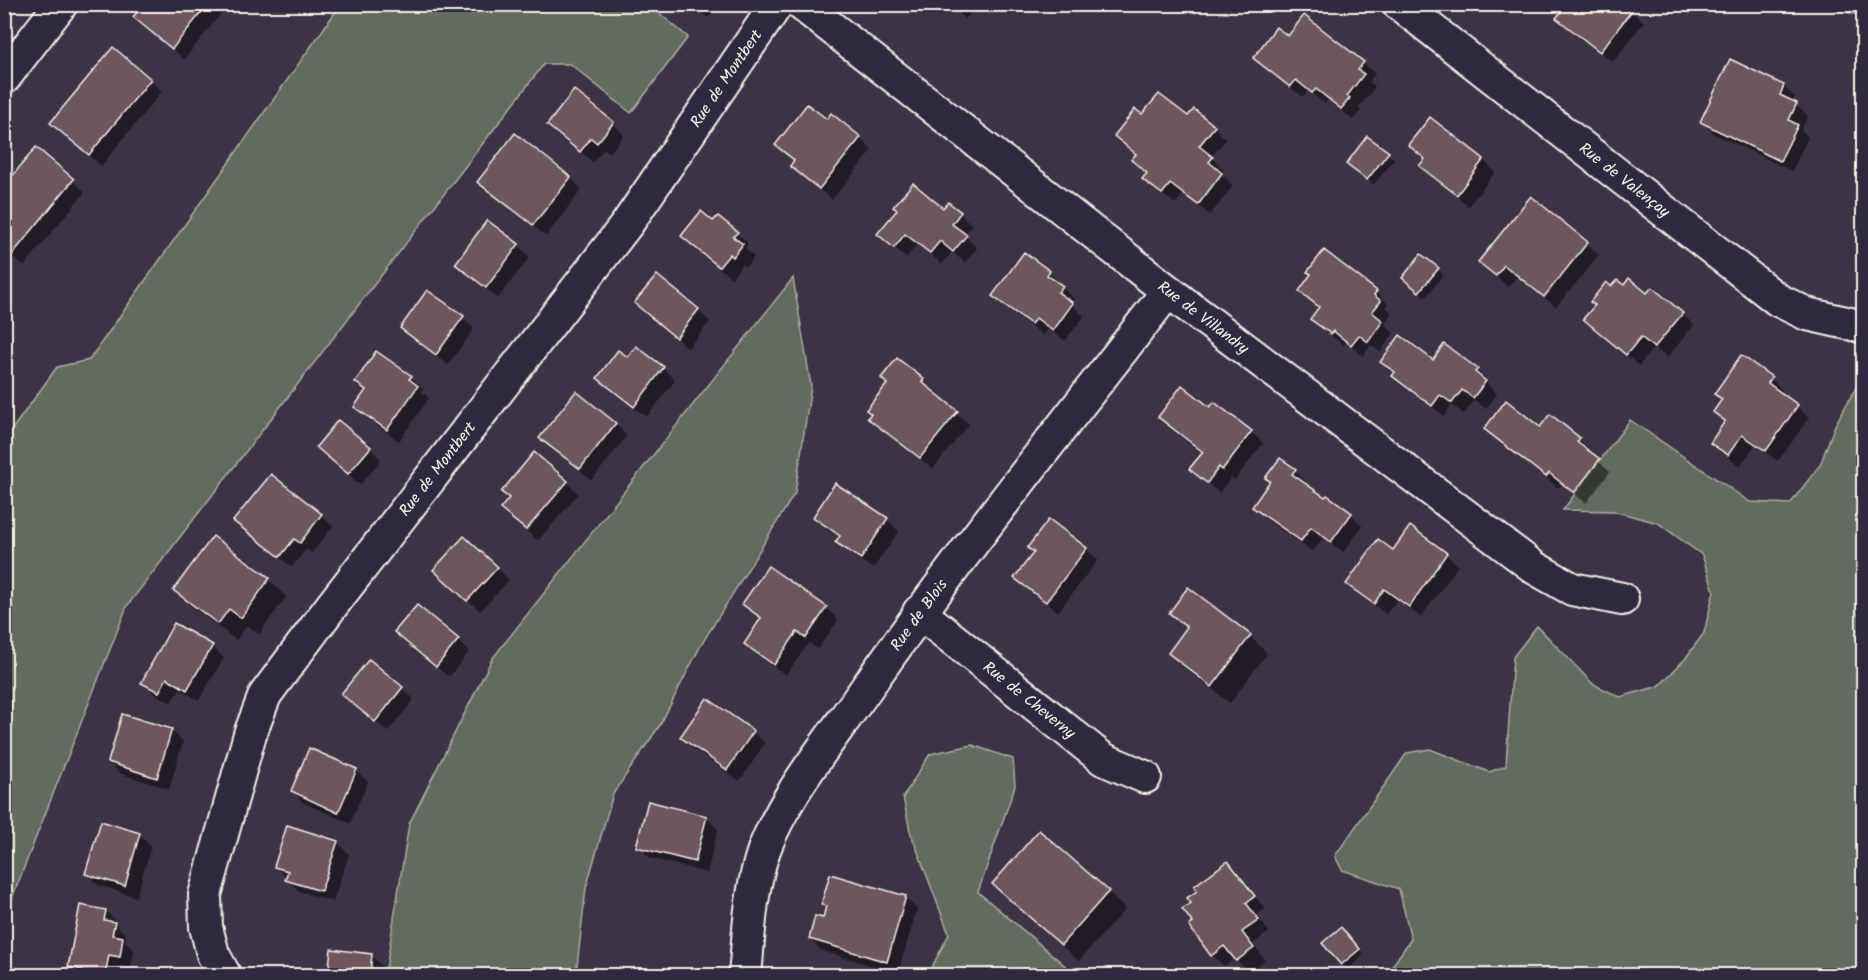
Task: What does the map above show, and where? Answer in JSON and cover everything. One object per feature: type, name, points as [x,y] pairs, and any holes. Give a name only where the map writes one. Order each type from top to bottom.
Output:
[{"type":"street","points":[[4,78],[61,4]]},
{"type":"street","name":"Rue de Montbert","points":[[225,975],[213,954],[206,927],[205,895],[250,734],[265,695],[627,224],[777,4]]},
{"type":"street","name":"Rue de Villandry","points":[[801,4],[1168,291],[1535,568],[1572,589],[1622,599]]},
{"type":"street","name":"Rue de Valençay","points":[[1399,4],[1778,300],[1807,314],[1863,327]]},
{"type":"street","name":"Rue de Blois","points":[[745,975],[753,888],[764,851],[792,794],[919,612],[1168,291]]},
{"type":"street","name":"Rue de Cheverny","points":[[919,612],[1103,759],[1145,777]]},
{"type":"green space","points":[[341,4],[649,5],[688,37],[631,113],[570,64],[544,64],[127,606],[5,916],[5,439],[57,367],[89,360]]},
{"type":"green space","points":[[1819,5],[1863,5],[1863,16],[1825,7]]},
{"type":"green space","points":[[793,278],[811,386],[795,493],[701,645],[660,725],[613,794],[586,888],[576,975],[385,975],[409,824],[492,659]]},
{"type":"green space","points":[[1863,375],[1863,975],[1386,975],[1411,939],[1399,889],[1342,870],[1335,856],[1407,753],[1430,749],[1489,772],[1506,766],[1513,657],[1537,626],[1593,684],[1620,697],[1659,686],[1685,659],[1704,633],[1714,591],[1702,555],[1658,523],[1613,511],[1563,510],[1630,420],[1750,502],[1790,504],[1820,465],[1835,425]]},
{"type":"green space","points":[[972,745],[1013,759],[1015,786],[978,892],[1069,969],[1085,975],[928,975],[949,934],[910,831],[903,797],[930,754]]},
{"type":"building","points":[[144,4],[208,4],[172,49],[133,17]]},
{"type":"building","points":[[1551,4],[1627,4],[1633,9],[1600,52],[1556,18],[1561,12]]},
{"type":"building","points":[[1304,15],[1364,62],[1358,70],[1364,74],[1347,96],[1350,98],[1341,109],[1316,89],[1312,93],[1296,80],[1290,87],[1253,58],[1276,27],[1288,36]]},
{"type":"building","points":[[113,47],[151,79],[89,155],[50,123]]},
{"type":"building","points":[[1730,59],[1784,85],[1780,95],[1797,103],[1789,120],[1798,125],[1780,161],[1700,122]]},
{"type":"building","points":[[574,90],[614,122],[597,143],[591,138],[580,152],[547,125]]},
{"type":"building","points":[[1159,94],[1188,116],[1194,109],[1215,126],[1199,146],[1213,157],[1209,162],[1222,173],[1198,205],[1170,184],[1162,194],[1142,179],[1147,173],[1131,160],[1136,154],[1114,136],[1135,109],[1142,114]]},
{"type":"building","points":[[807,104],[827,119],[831,113],[861,137],[819,189],[790,166],[794,160],[775,145]]},
{"type":"building","points":[[1430,117],[1484,159],[1457,195],[1419,166],[1425,159],[1408,145]]},
{"type":"building","points":[[515,133],[571,177],[533,225],[477,182]]},
{"type":"building","points":[[1367,136],[1389,152],[1367,180],[1346,164]]},
{"type":"building","points":[[36,147],[74,179],[11,256],[4,250],[4,186]]},
{"type":"building","points":[[913,183],[943,208],[948,202],[961,212],[952,224],[967,235],[953,252],[940,241],[930,253],[905,234],[894,248],[877,234],[897,210],[893,207]]},
{"type":"building","points":[[1531,196],[1588,242],[1544,297],[1504,265],[1496,276],[1478,262]]},
{"type":"building","points":[[701,211],[713,221],[718,216],[738,232],[733,237],[743,244],[733,257],[730,254],[719,267],[681,236]]},
{"type":"building","points":[[487,220],[519,244],[486,288],[455,264]]},
{"type":"building","points":[[1324,250],[1377,291],[1374,295],[1381,301],[1372,312],[1383,321],[1368,342],[1359,335],[1351,345],[1333,331],[1331,334],[1310,319],[1319,307],[1299,291],[1311,274],[1307,272]]},
{"type":"building","points":[[1024,252],[1050,271],[1047,275],[1063,286],[1058,292],[1073,303],[1053,331],[1036,318],[1031,324],[992,296]]},
{"type":"building","points":[[1421,254],[1439,268],[1419,292],[1402,278]]},
{"type":"building","points":[[657,275],[699,309],[676,338],[634,303]]},
{"type":"building","points":[[1629,278],[1647,293],[1652,287],[1683,313],[1654,348],[1641,337],[1626,355],[1583,319],[1595,305],[1590,302],[1606,282],[1611,286],[1617,280],[1624,285]]},
{"type":"building","points":[[427,290],[464,316],[436,355],[400,328]]},
{"type":"building","points":[[1400,335],[1433,360],[1444,344],[1478,369],[1475,372],[1486,381],[1473,398],[1462,390],[1452,403],[1440,395],[1432,406],[1392,376],[1395,372],[1380,362]]},
{"type":"building","points":[[636,346],[664,367],[634,407],[597,378],[618,350],[628,357]]},
{"type":"building","points":[[376,351],[412,376],[409,379],[418,386],[387,430],[354,407],[366,390],[355,382]]},
{"type":"building","points":[[1741,355],[1772,377],[1768,383],[1798,405],[1766,451],[1742,435],[1728,455],[1710,443],[1725,421],[1713,412],[1722,399],[1714,394]]},
{"type":"building","points":[[897,358],[924,379],[922,382],[958,411],[920,458],[867,418],[871,414],[866,410],[887,384],[881,378]]},
{"type":"building","points":[[1182,385],[1210,407],[1214,402],[1252,431],[1222,470],[1219,467],[1207,483],[1189,469],[1203,452],[1158,417]]},
{"type":"building","points":[[576,391],[616,423],[580,469],[539,438]]},
{"type":"building","points":[[1506,400],[1540,427],[1550,414],[1580,438],[1577,442],[1600,459],[1574,493],[1549,473],[1546,477],[1484,429]]},
{"type":"building","points":[[338,420],[371,447],[348,474],[316,447]]},
{"type":"building","points":[[534,452],[568,481],[526,530],[500,509],[509,498],[501,492]]},
{"type":"building","points":[[1280,458],[1296,469],[1292,474],[1352,513],[1331,542],[1311,527],[1301,541],[1252,507],[1270,481],[1265,478]]},
{"type":"building","points":[[271,474],[322,514],[300,543],[294,539],[280,557],[233,521]]},
{"type":"building","points":[[835,483],[888,518],[861,559],[835,542],[840,536],[813,517]]},
{"type":"building","points":[[1049,519],[1087,548],[1046,602],[1014,578],[1034,552],[1027,548]]},
{"type":"building","points":[[1410,526],[1447,553],[1409,607],[1384,589],[1374,604],[1346,584],[1378,539],[1393,550]]},
{"type":"building","points":[[213,536],[270,578],[241,618],[229,609],[218,624],[173,590]]},
{"type":"building","points":[[464,536],[498,567],[467,601],[433,570]]},
{"type":"building","points":[[768,566],[827,607],[806,638],[797,632],[774,665],[744,644],[761,618],[742,604]]},
{"type":"building","points":[[1188,587],[1251,635],[1212,687],[1168,653],[1187,627],[1169,613]]},
{"type":"building","points":[[417,605],[459,639],[436,667],[394,632]]},
{"type":"building","points":[[174,623],[213,645],[187,690],[167,678],[159,692],[141,683]]},
{"type":"building","points":[[369,659],[403,687],[375,722],[341,694]]},
{"type":"building","points":[[707,698],[754,731],[727,770],[680,737]]},
{"type":"building","points":[[122,714],[172,729],[157,778],[108,762]]},
{"type":"building","points":[[309,748],[357,769],[338,813],[291,791]]},
{"type":"building","points":[[648,801],[707,816],[695,862],[636,847]]},
{"type":"building","points":[[101,821],[140,833],[125,886],[85,874]]},
{"type":"building","points":[[287,825],[338,841],[321,891],[285,880],[288,871],[274,867]]},
{"type":"building","points":[[1039,830],[1109,891],[1061,945],[992,884]]},
{"type":"building","points":[[1228,861],[1255,896],[1246,903],[1259,920],[1242,932],[1254,948],[1236,961],[1224,946],[1211,956],[1189,926],[1193,923],[1182,909],[1191,903],[1187,898],[1197,891],[1194,886]]},
{"type":"building","points":[[830,874],[906,896],[887,962],[809,939],[815,916],[823,918],[826,906],[821,905]]},
{"type":"building","points":[[80,905],[106,910],[104,920],[115,922],[112,935],[123,937],[120,957],[109,955],[105,975],[68,967]]},
{"type":"building","points":[[1341,927],[1360,949],[1341,965],[1322,943]]},
{"type":"building","points":[[331,949],[372,954],[370,976],[328,976]]}]
